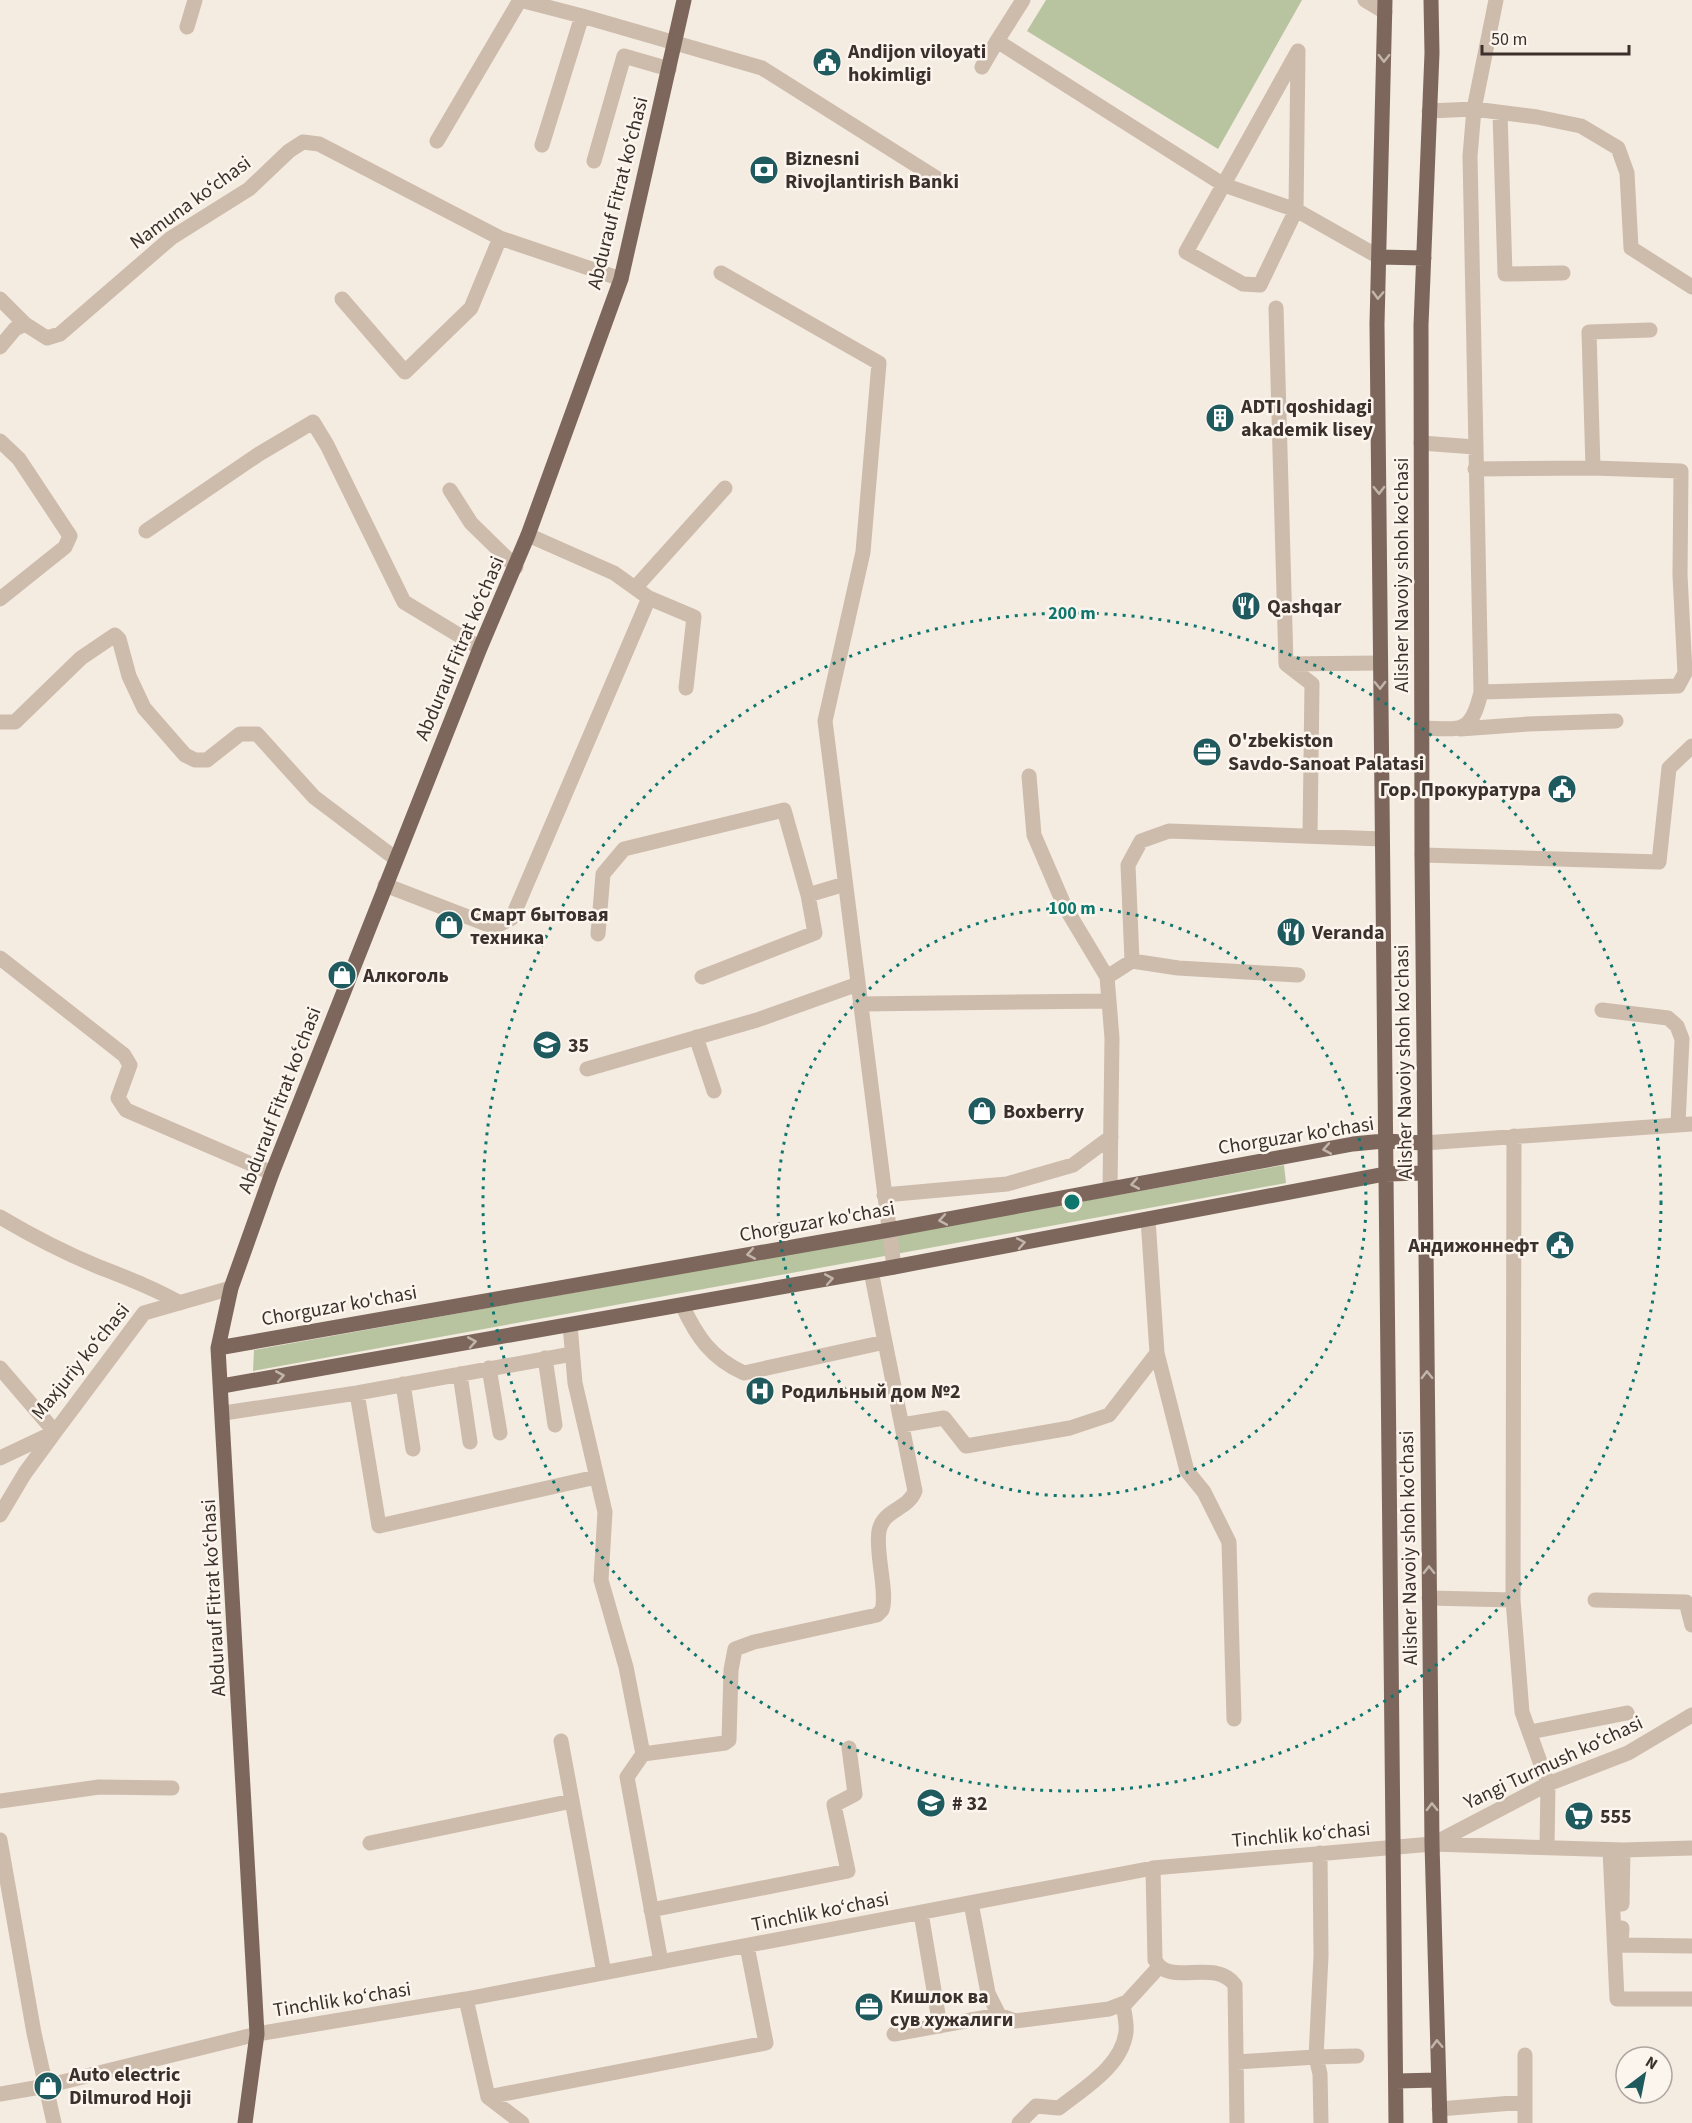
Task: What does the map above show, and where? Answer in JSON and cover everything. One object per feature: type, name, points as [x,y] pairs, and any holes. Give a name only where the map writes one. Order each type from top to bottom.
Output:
[{"type":"main road","name":"Abdurauf Fitrat koʻchasi","points":[[245,2123],[257,2034],[224,1413],[218,1348],[231,1288],[272,1173],[480,648],[516,567],[621,279],[684,0]]},
{"type":"main road","name":"Alisher Navoiy shoh ko'chasi","points":[[1431,0],[1422,443],[1422,855],[1432,1845],[1439,2116]]},
{"type":"main road","name":"Alisher Navoiy shoh ko'chasi","points":[[1385,6],[1377,324],[1396,2123]]},
{"type":"main road","points":[[1379,257],[1424,258]]},
{"type":"main road","name":"Chorguzar ko'chasi","points":[[218,1348],[889,1230],[1353,1144],[1384,1141],[1424,1143]]},
{"type":"main road","points":[[222,1386],[894,1267],[1385,1174],[1425,1173]]},
{"type":"main road","points":[[1396,2081],[1438,2080]]},
{"type":"street","points":[[188,27],[195,0]]},
{"type":"street","points":[[437,141],[520,0],[762,68],[938,179]]},
{"type":"street","points":[[982,67],[1023,0]]},
{"type":"street","points":[[1365,0],[1385,6]]},
{"type":"street","points":[[1460,729],[1470,724],[1476,713],[1481,692],[1474,447],[1470,156],[1474,109],[1496,0]]},
{"type":"street","points":[[542,145],[582,16]]},
{"type":"street","points":[[997,41],[1224,185],[1296,210],[1379,257]]},
{"type":"street","points":[[1298,51],[1296,210],[1260,285],[1243,284],[1186,252],[1224,185],[1298,51]]},
{"type":"street","points":[[594,161],[624,56],[669,69]]},
{"type":"street","points":[[1429,111],[1474,109],[1581,126],[1618,148],[1627,173],[1631,248],[1692,287]]},
{"type":"street","points":[[1500,113],[1505,274],[1563,273]]},
{"type":"street","name":"Namuna koʻchasi","points":[[26,324],[47,338],[60,334],[171,238],[249,189],[289,151],[303,142],[319,144],[500,238],[621,279]]},
{"type":"street","points":[[342,298],[405,372],[471,309],[500,238]]},
{"type":"street","points":[[721,273],[879,363],[863,552],[825,722],[894,1267]]},
{"type":"street","points":[[0,299],[26,324],[15,329],[0,347]]},
{"type":"street","points":[[1276,308],[1286,663],[1312,684],[1310,836]]},
{"type":"street","points":[[1593,468],[1589,332],[1650,330]]},
{"type":"street","points":[[146,531],[259,454],[313,422],[327,445],[404,602],[480,648]]},
{"type":"street","points":[[0,441],[19,459],[70,536],[65,547],[0,599]]},
{"type":"street","points":[[1422,443],[1474,447]]},
{"type":"street","points":[[1475,469],[1593,468],[1681,471],[1680,575],[1685,673],[1678,686],[1481,692]]},
{"type":"street","points":[[635,588],[725,488]]},
{"type":"street","points":[[450,490],[471,523],[516,567]]},
{"type":"street","points":[[528,535],[614,573],[649,598],[694,617],[686,688]]},
{"type":"street","points":[[386,885],[494,927],[512,918],[649,598]]},
{"type":"street","points":[[0,722],[15,723],[81,658],[115,635],[119,639],[129,676],[144,708],[185,755],[195,760],[207,760],[240,734],[257,734],[314,797],[396,859]]},
{"type":"street","points":[[1286,663],[1380,663]]},
{"type":"street","points":[[1422,728],[1460,729],[1528,724],[1616,722]]},
{"type":"street","points":[[1422,855],[1659,862],[1669,768],[1692,746]]},
{"type":"street","points":[[1029,776],[1034,835],[1065,907],[1107,977],[1112,1038],[1110,1189]]},
{"type":"street","points":[[598,934],[603,874],[624,849],[784,810],[808,895],[815,933],[702,977]]},
{"type":"street","points":[[1132,961],[1128,865],[1141,841],[1169,831],[1382,839]]},
{"type":"street","points":[[808,895],[845,884]]},
{"type":"street","points":[[0,958],[124,1055],[130,1065],[118,1098],[126,1110],[272,1173]]},
{"type":"street","points":[[1107,977],[1132,961],[1178,968],[1298,975]]},
{"type":"street","points":[[587,1069],[757,1020],[858,984]]},
{"type":"street","points":[[860,1004],[1109,1001]]},
{"type":"street","points":[[1424,1143],[1685,1123],[1682,1039],[1677,1026],[1668,1018],[1602,1010]]},
{"type":"street","points":[[696,1037],[714,1091]]},
{"type":"street","points":[[1514,1136],[1513,1600],[1522,1712],[1548,1784],[1547,1846]]},
{"type":"street","points":[[884,1195],[1007,1184],[1073,1165],[1111,1137]]},
{"type":"street","points":[[0,1217],[49,1244],[158,1290],[180,1302]]},
{"type":"street","points":[[1148,1219],[1157,1353],[1187,1471],[1204,1492],[1229,1542],[1234,1719]]},
{"type":"street","points":[[643,1754],[725,1743],[729,1740],[731,1670],[735,1649],[754,1642],[877,1615],[882,1610],[879,1532],[884,1518],[909,1501],[915,1491],[871,1271]]},
{"type":"street","name":"Maxjuriy koʻchasi","points":[[0,1458],[55,1432],[144,1313],[231,1288]]},
{"type":"street","points":[[682,1305],[696,1335],[723,1364],[744,1373],[885,1342]]},
{"type":"street","points":[[570,1325],[575,1383],[604,1512],[601,1580],[626,1667],[643,1754],[627,1777],[661,1962]]},
{"type":"street","points":[[902,1425],[944,1418],[966,1446],[1070,1428],[1109,1415],[1157,1353]]},
{"type":"street","points":[[224,1413],[357,1393],[573,1354]]},
{"type":"street","points":[[545,1358],[555,1425]]},
{"type":"street","points":[[0,1368],[55,1432],[25,1473],[0,1515]]},
{"type":"street","points":[[489,1368],[500,1433]]},
{"type":"street","points":[[460,1374],[470,1442]]},
{"type":"street","points":[[403,1384],[413,1449]]},
{"type":"street","points":[[357,1393],[379,1526],[596,1477]]},
{"type":"street","points":[[1429,1598],[1513,1600]]},
{"type":"street","points":[[1595,1600],[1686,1602],[1692,1625]]},
{"type":"street","points":[[1530,1732],[1627,1713]]},
{"type":"street","name":"Yangi Turmush koʻchasi","points":[[1432,1845],[1548,1784],[1628,1753],[1692,1715]]},
{"type":"street","points":[[561,1742],[604,1973]]},
{"type":"street","points":[[651,1910],[848,1871],[834,1805],[855,1794],[849,1748]]},
{"type":"street","points":[[0,1801],[99,1788],[172,1788]]},
{"type":"street","points":[[370,1843],[572,1801]]},
{"type":"street","points":[[0,1840],[45,2086],[54,2123]]},
{"type":"street","name":"Tinchlik kо‘chasi","points":[[0,2094],[45,2086],[257,2034],[466,1999],[1153,1869],[1432,1845],[1547,1846],[1616,1850],[1692,1848]]},
{"type":"street","points":[[1616,1850],[1621,1945],[1692,1946]]},
{"type":"street","points":[[1616,1850],[1617,1999],[1692,1999]]},
{"type":"street","points":[[1320,1853],[1321,1956],[1316,2057],[1320,2074],[1321,2123]]},
{"type":"street","points":[[1153,1869],[1155,1960],[1158,1968],[1166,1972],[1216,1972],[1228,1976],[1235,1986],[1237,2123]]},
{"type":"street","points":[[971,1903],[988,1994],[999,2015]]},
{"type":"street","points":[[921,1913],[940,2026]]},
{"type":"street","points":[[488,2097],[766,2043],[747,1946]]},
{"type":"street","points":[[894,2034],[999,2015],[1015,2021],[1108,2008],[1127,2002],[1158,1968]]},
{"type":"street","points":[[466,1999],[488,2097],[522,2123]]},
{"type":"street","points":[[1018,2123],[1036,2106],[1059,2108],[1109,2067],[1119,2054],[1126,2031],[1123,2004]]},
{"type":"street","points":[[1525,2055],[1525,2123]]},
{"type":"street","points":[[1236,2062],[1357,2056]]},
{"type":"street","points":[[1439,2116],[1525,2102]]},
{"type":"green space","points":[[1046,0],[1302,0],[1218,149],[1027,31]]},
{"type":"green space","points":[[1284,1165],[1286,1183],[253,1371],[254,1350]]},
{"type":"place","name":"Andijon vilоyati hоkimligi","points":[[827,62]]},
{"type":"place","name":"Biznesni Rivojlantirish Banki","points":[[764,170]]},
{"type":"place","name":"ADTI qoshidagi akademik lisey","points":[[1220,418]]},
{"type":"place","name":"Qashqar","points":[[1246,606]]},
{"type":"place","name":"O'zbekiston Savdo-Sanoat Palatasi","points":[[1207,752]]},
{"type":"place","name":"Гор. Прокуратура","points":[[1562,789]]},
{"type":"place","name":"Смарт бытовая техника","points":[[449,925]]},
{"type":"place","name":"Veranda","points":[[1291,932]]},
{"type":"place","name":"Алкоголь","points":[[342,975]]},
{"type":"place","name":"35","points":[[547,1045]]},
{"type":"place","name":"Boxberry","points":[[982,1111]]},
{"type":"place","name":"Андижоннефт","points":[[1560,1245]]},
{"type":"place","name":"Родильный дом №2","points":[[760,1391]]},
{"type":"place","name":"# 32","points":[[931,1803]]},
{"type":"place","name":"555","points":[[1579,1816]]},
{"type":"place","name":"Кишлок ва сув хужалиги","points":[[869,2007]]},
{"type":"place","name":"Auto electric Dilmurod Hoji","points":[[48,2086]]}]
